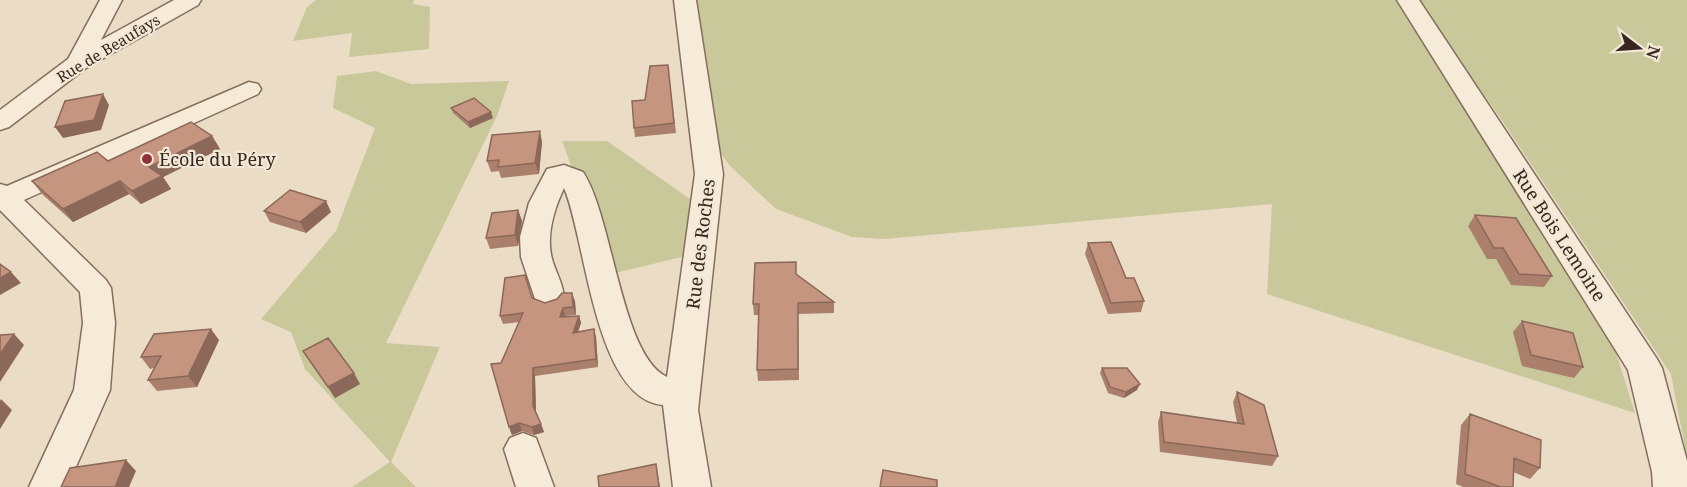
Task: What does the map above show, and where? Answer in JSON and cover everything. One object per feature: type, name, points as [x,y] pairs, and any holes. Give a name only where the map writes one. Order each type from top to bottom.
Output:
[{"type":"street","points":[[78,63],[111,0]]},
{"type":"street","name":"Rue de Beaufays","points":[[0,122],[78,63],[190,0]]},
{"type":"street","name":"Rue des Roches","points":[[685,0],[709,174],[680,410],[692,487]]},
{"type":"street","name":"Rue Bois Lemoine","points":[[1408,0],[1645,368],[1671,472],[1672,487]]},
{"type":"street","points":[[48,487],[92,390],[99,322],[95,288],[2,195],[249,89]]},
{"type":"street","points":[[548,297],[548,284],[536,256],[538,224],[548,189],[557,175],[564,174],[573,178],[581,195],[617,332],[634,366],[655,390],[682,392]]},
{"type":"street","points":[[523,449],[535,487]]},
{"type":"green space","points":[[316,0],[414,0],[413,4],[430,7],[429,49],[349,57],[352,33],[293,41],[307,7]]},
{"type":"green space","points":[[694,0],[1400,0],[1606,321],[1635,413],[1267,294],[1272,204],[885,239],[852,237],[776,209],[730,166],[710,139]]},
{"type":"green space","points":[[1420,0],[1687,0],[1687,458],[1671,374]]},
{"type":"green space","points":[[376,71],[411,84],[509,81],[497,116],[386,343],[440,347],[391,462],[416,487],[352,487],[390,462],[305,369],[291,332],[261,319],[336,231],[375,128],[333,108],[337,76]]},
{"type":"green space","points":[[562,141],[607,141],[696,203],[690,255],[611,274]]},
{"type":"building","points":[[668,65],[674,123],[634,128],[632,101],[645,100],[650,66]]},
{"type":"building","points":[[103,94],[94,120],[55,127],[65,101]]},
{"type":"building","points":[[474,98],[491,112],[468,122],[451,108]]},
{"type":"building","points":[[191,122],[212,136],[149,167],[162,176],[132,191],[120,181],[63,209],[32,181],[97,152],[108,161]]},
{"type":"building","points":[[540,131],[535,163],[498,167],[499,160],[487,161],[492,135]]},
{"type":"building","points":[[290,190],[326,201],[300,222],[264,211]]},
{"type":"building","points":[[518,210],[515,235],[486,238],[492,213]]},
{"type":"building","points":[[1475,215],[1516,218],[1552,276],[1519,274],[1503,248],[1494,248]]},
{"type":"building","points":[[1111,242],[1126,278],[1134,278],[1144,301],[1111,303],[1088,243]]},
{"type":"building","points":[[796,262],[796,274],[834,302],[798,303],[798,369],[757,370],[759,304],[753,304],[755,263]]},
{"type":"building","points":[[0,264],[11,272],[0,278]]},
{"type":"building","points":[[525,275],[532,298],[545,303],[557,299],[562,293],[572,293],[573,307],[563,308],[560,317],[579,316],[573,333],[594,329],[596,359],[533,368],[533,406],[541,424],[532,427],[519,423],[509,427],[491,364],[501,363],[523,313],[500,316],[505,278]]},
{"type":"building","points":[[1522,321],[1573,333],[1583,367],[1531,355]]},
{"type":"building","points":[[211,329],[188,376],[148,380],[161,356],[141,357],[154,334]]},
{"type":"building","points":[[14,334],[0,354],[0,335]]},
{"type":"building","points":[[328,338],[354,373],[328,387],[303,351]]},
{"type":"building","points":[[1102,368],[1127,368],[1140,384],[1126,392],[1110,387]]},
{"type":"building","points":[[1237,392],[1264,405],[1278,456],[1164,442],[1161,412],[1244,424]]},
{"type":"building","points":[[1470,414],[1541,440],[1540,468],[1514,458],[1513,487],[1501,487],[1465,474]]},
{"type":"building","points":[[126,460],[115,487],[61,487],[70,468]]},
{"type":"building","points":[[656,464],[659,487],[599,487],[598,476]]},
{"type":"building","points":[[883,470],[937,480],[937,487],[880,487]]},
{"type":"place","name":"École du Péry","points":[[147,159]]}]
